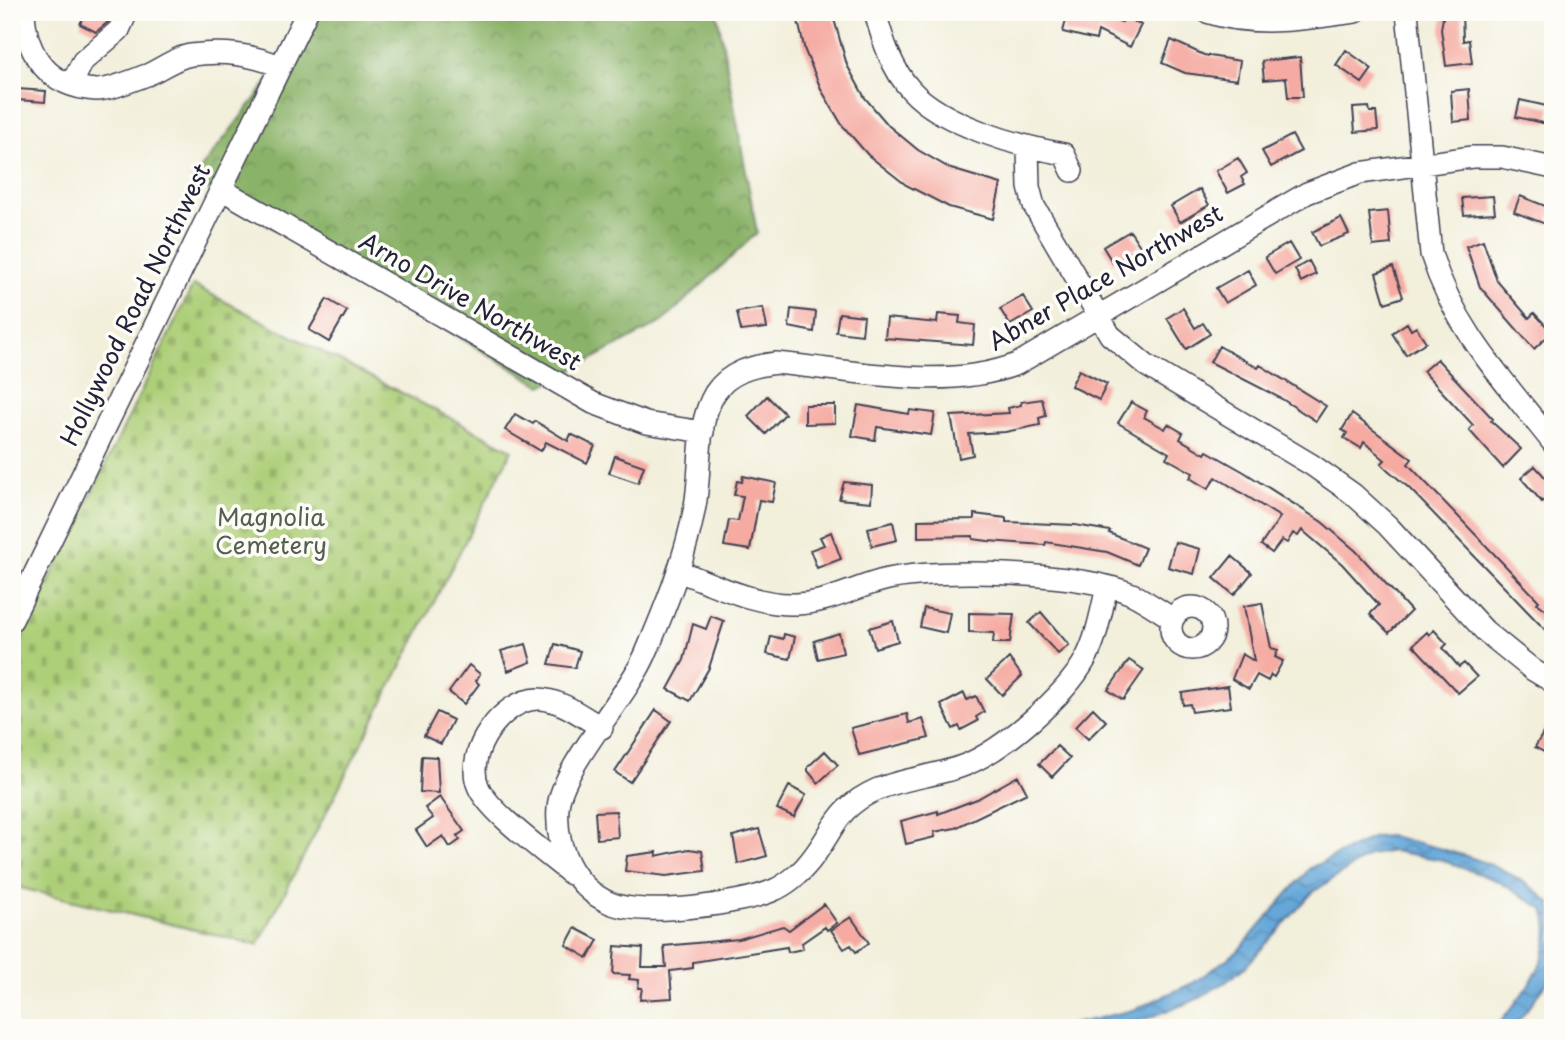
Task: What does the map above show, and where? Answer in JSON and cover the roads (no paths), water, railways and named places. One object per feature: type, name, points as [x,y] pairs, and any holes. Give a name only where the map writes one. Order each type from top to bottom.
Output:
[{"type":"street","points":[[24,12],[25,34],[33,56],[54,76],[71,85],[97,90],[147,75],[188,56],[250,54],[280,66]]},
{"type":"street","points":[[71,85],[83,61],[119,30],[127,12]]},
{"type":"street","name":"Hollywood Road Northwest","points":[[12,620],[307,12]]},
{"type":"street","points":[[876,12],[898,72],[911,90],[932,107],[1028,148],[1063,154],[1072,171]]},
{"type":"street","points":[[1207,12],[1243,20],[1287,21],[1354,12]]},
{"type":"street","points":[[1407,12],[1431,254],[1441,287],[1461,324],[1553,443]]},
{"type":"street","points":[[1028,148],[1029,187],[1034,206],[1110,335],[1147,366],[1312,465],[1353,494],[1388,526],[1485,631],[1533,670],[1553,682]]},
{"type":"street","name":"Abner Place Northwest","points":[[575,877],[559,840],[558,806],[570,773],[602,728],[645,656],[678,571],[695,507],[707,410],[717,390],[732,376],[754,365],[776,363],[939,378],[973,377],[1017,364],[1307,192],[1360,173],[1420,163],[1502,157],[1553,168]]},
{"type":"street","name":"Arno Drive Northwest","points":[[221,189],[593,403],[646,423],[703,432]]},
{"type":"street","points":[[678,571],[763,600],[794,605],[827,601],[884,580],[923,573],[1060,578],[1132,594],[1173,619]]},
{"type":"street","points":[[602,728],[555,701],[528,700],[514,705],[502,716],[481,745],[475,761],[476,783],[485,800],[575,877],[609,902],[644,911],[751,898],[777,889],[805,867],[834,820],[857,799],[881,788],[968,763],[997,748],[1023,728],[1084,662],[1096,635],[1107,587]]},
{"type":"water","points":[[1390,836],[1454,852],[1496,867],[1534,889],[1551,904],[1553,975],[1513,1028],[1496,1028],[1526,988],[1542,959],[1548,927],[1544,910],[1498,881],[1442,860],[1393,851],[1370,855],[1313,892],[1246,966],[1226,982],[1191,1002],[1121,1028],[1057,1028],[1133,1010],[1193,983],[1238,951],[1310,868],[1374,837]]},
{"type":"park label","name":"Magnolia Cemetery","points":[[271,532]]}]
